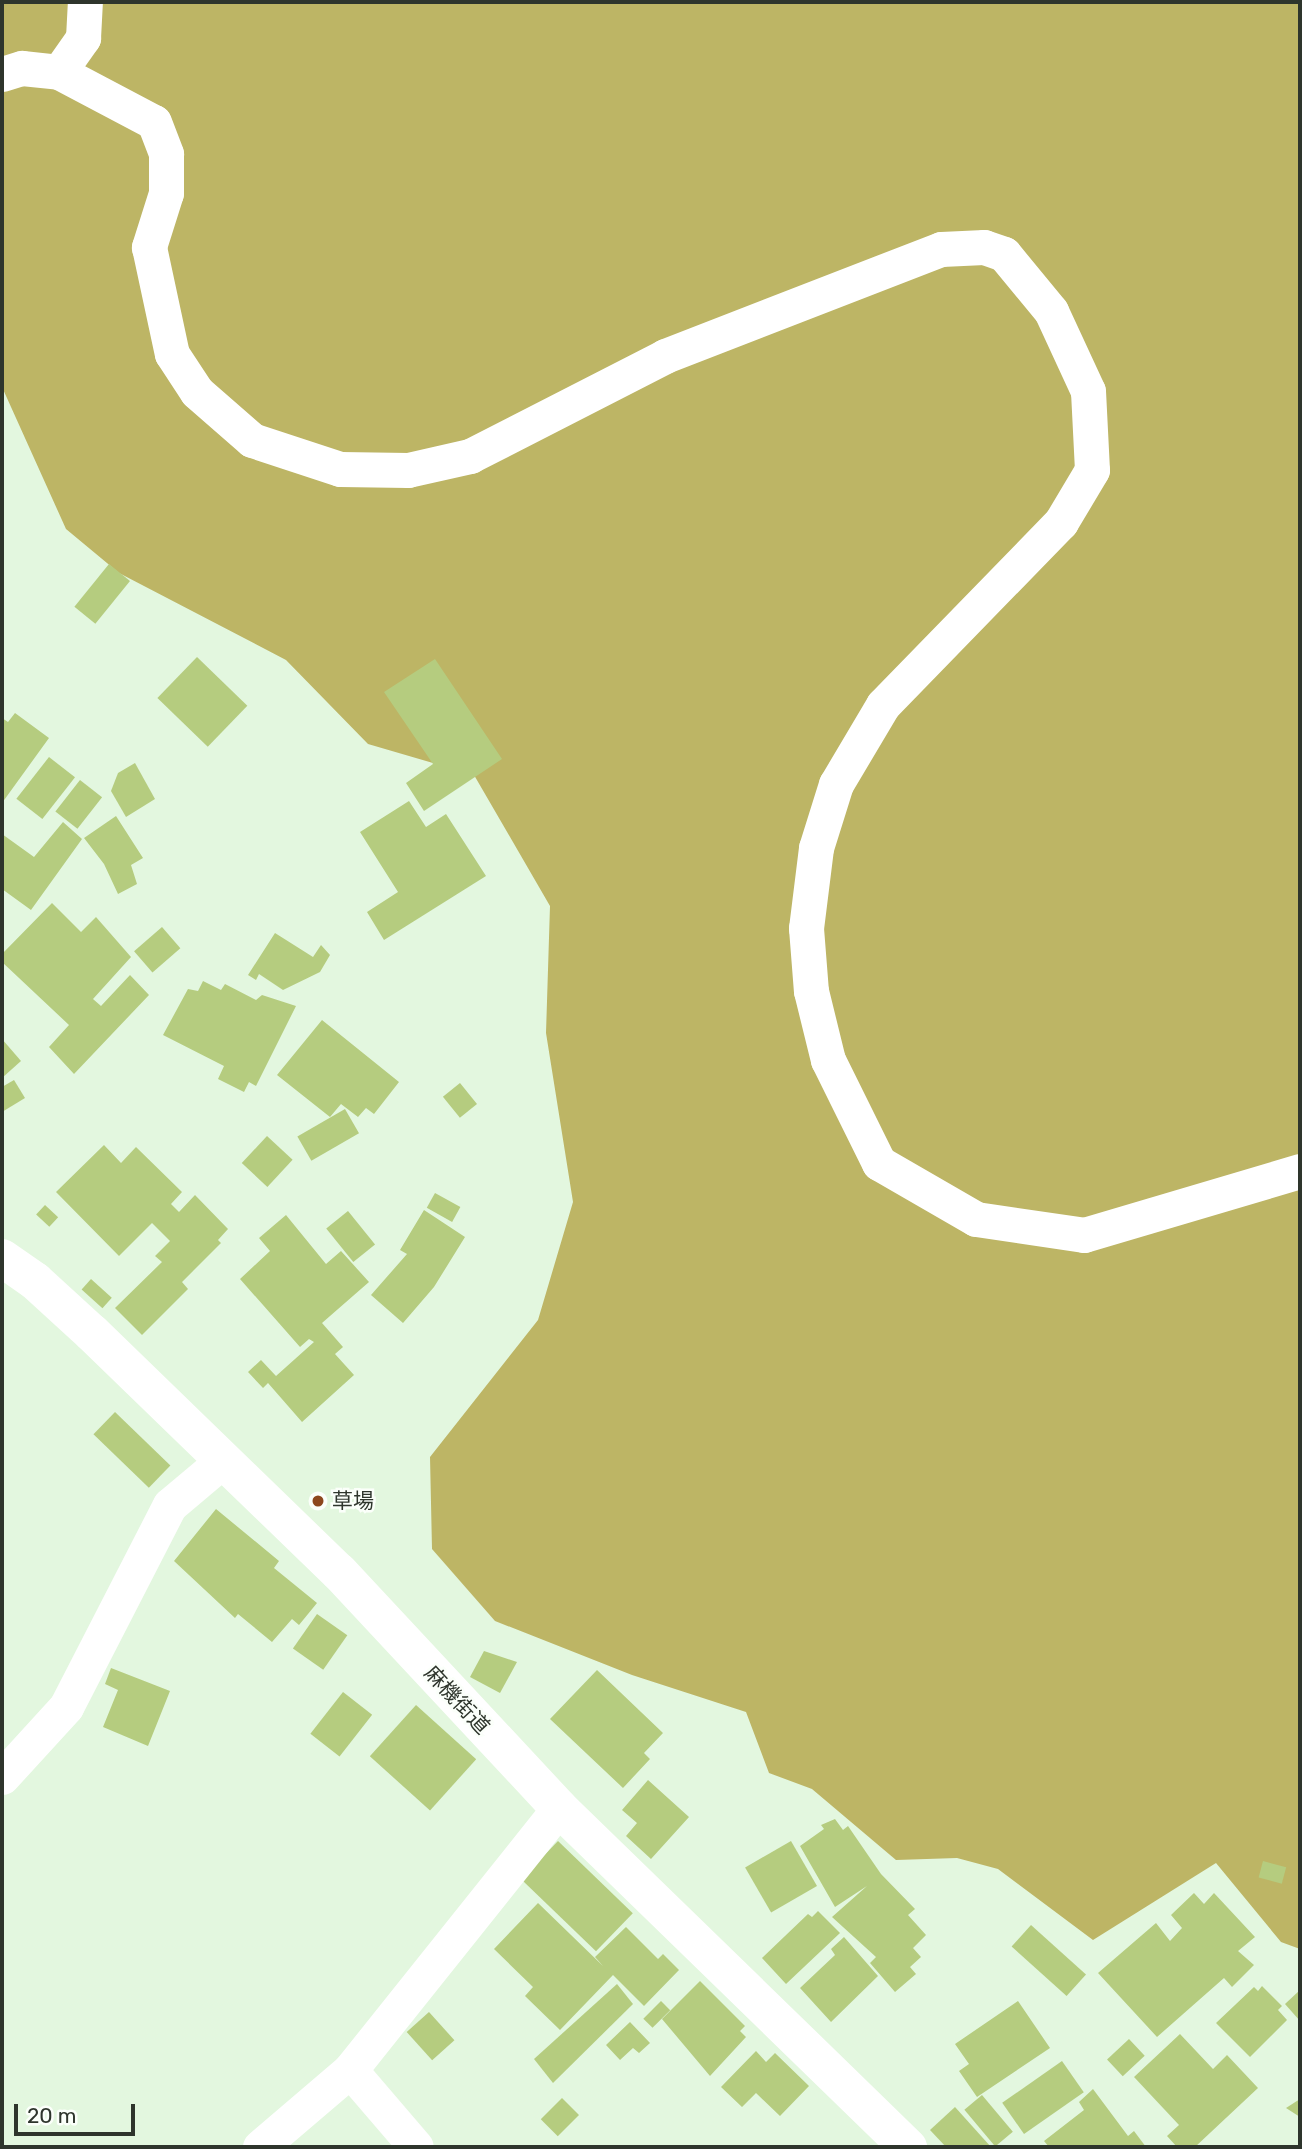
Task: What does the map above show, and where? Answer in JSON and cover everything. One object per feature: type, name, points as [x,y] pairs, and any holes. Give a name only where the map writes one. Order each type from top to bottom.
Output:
[{"type":"street","points":[[59,72],[83,38],[85,2]]},
{"type":"street","points":[[2,74],[22,68],[59,72],[154,122],[166,154],[166,193],[149,247],[172,354],[197,392],[253,440],[340,469],[408,470],[470,456],[665,356],[941,249],[984,247],[1004,254],[1051,311],[1088,391],[1092,470],[1061,522],[883,705],[836,784],[816,848],[806,928],[811,991],[828,1060],[879,1163],[976,1219],[1084,1235],[1300,1171]]},
{"type":"street","name":"麻機街道","points":[[2,1258],[35,1281],[92,1334],[221,1462],[339,1572],[559,1808],[908,2147]]},
{"type":"street","points":[[2,1777],[66,1707],[170,1505],[221,1462]]},
{"type":"street","points":[[260,2147],[350,2070],[559,1808]]},
{"type":"street","points":[[350,2070],[416,2147]]},
{"type":"shaded area","points":[[2,2],[1300,2],[1300,1949],[1281,1942],[1216,1863],[1093,1940],[998,1869],[957,1858],[896,1860],[812,1789],[769,1773],[746,1712],[632,1675],[495,1621],[432,1549],[430,1457],[538,1320],[573,1202],[546,1033],[550,906],[474,775],[368,744],[286,660],[119,573],[66,529],[2,387]]},
{"type":"building","points":[[109,564],[130,581],[95,624],[74,607]]},
{"type":"building","points":[[197,657],[247,706],[208,747],[157,698]]},
{"type":"building","points":[[435,659],[502,759],[424,811],[406,783],[433,764],[384,692]]},
{"type":"building","points":[[15,713],[49,738],[2,803],[2,718],[8,722]]},
{"type":"building","points":[[49,757],[75,777],[42,819],[16,799]]},
{"type":"building","points":[[135,763],[155,799],[126,817],[111,791],[118,773]]},
{"type":"building","points":[[80,780],[102,797],[77,829],[55,812]]},
{"type":"building","points":[[409,801],[426,827],[446,814],[486,876],[384,940],[367,912],[398,892],[360,832]]},
{"type":"building","points":[[116,816],[143,858],[131,865],[137,884],[118,894],[104,864],[84,838]]},
{"type":"building","points":[[63,822],[82,839],[31,910],[2,889],[2,834],[34,857]]},
{"type":"building","points":[[52,903],[81,932],[96,917],[131,957],[93,999],[101,1006],[130,975],[149,995],[74,1074],[49,1047],[69,1025],[2,962],[2,954]]},
{"type":"building","points":[[162,927],[180,948],[152,972],[134,951]]},
{"type":"building","points":[[275,933],[313,957],[321,945],[330,955],[320,972],[283,990],[259,974],[256,980],[248,975]]},
{"type":"building","points":[[203,981],[221,990],[225,984],[256,1000],[262,995],[296,1006],[256,1086],[249,1082],[244,1092],[218,1079],[224,1066],[163,1035],[188,989],[198,991]]},
{"type":"building","points":[[322,1020],[399,1082],[374,1114],[366,1108],[358,1117],[341,1104],[330,1117],[277,1075]]},
{"type":"building","points":[[2,1039],[21,1061],[2,1078]]},
{"type":"building","points":[[14,1080],[25,1098],[2,1112],[2,1087]]},
{"type":"building","points":[[460,1083],[477,1104],[460,1118],[443,1097]]},
{"type":"building","points":[[345,1109],[359,1133],[311,1161],[297,1136]]},
{"type":"building","points":[[267,1136],[293,1160],[267,1187],[242,1163]]},
{"type":"building","points":[[104,1145],[121,1163],[136,1147],[182,1192],[171,1204],[179,1212],[195,1195],[228,1229],[218,1240],[221,1243],[182,1282],[188,1289],[142,1335],[115,1308],[162,1262],[155,1256],[170,1241],[152,1223],[119,1256],[56,1192]]},
{"type":"building","points":[[435,1193],[460,1207],[452,1222],[427,1208]]},
{"type":"building","points":[[45,1205],[58,1217],[49,1227],[36,1215]]},
{"type":"building","points":[[424,1210],[465,1237],[434,1287],[403,1323],[371,1295],[407,1254],[400,1250]]},
{"type":"building","points":[[348,1211],[375,1244],[353,1262],[326,1229]]},
{"type":"building","points":[[286,1215],[326,1264],[341,1251],[369,1282],[322,1323],[343,1347],[335,1354],[354,1375],[302,1422],[268,1383],[263,1388],[248,1372],[261,1360],[276,1376],[314,1342],[309,1339],[300,1347],[240,1279],[270,1251],[259,1238]]},
{"type":"building","points":[[91,1279],[112,1298],[102,1308],[82,1289]]},
{"type":"building","points":[[115,1412],[170,1465],[149,1488],[93,1434]]},
{"type":"building","points":[[216,1509],[279,1561],[274,1568],[317,1603],[299,1625],[292,1619],[272,1642],[238,1614],[235,1618],[174,1561]]},
{"type":"building","points":[[317,1614],[347,1635],[323,1670],[293,1648]]},
{"type":"building","points":[[484,1651],[517,1662],[500,1693],[470,1677]]},
{"type":"building","points":[[111,1668],[170,1691],[148,1746],[103,1727],[118,1690],[105,1684]]},
{"type":"building","points":[[597,1670],[663,1733],[644,1753],[650,1759],[623,1788],[550,1719]]},
{"type":"building","points":[[343,1692],[372,1715],[340,1757],[310,1734]]},
{"type":"building","points":[[416,1705],[476,1759],[430,1810],[370,1756]]},
{"type":"building","points":[[648,1780],[689,1817],[651,1859],[626,1836],[637,1823],[622,1810]]},
{"type":"building","points":[[835,1819],[843,1830],[848,1826],[881,1874],[915,1909],[908,1915],[926,1935],[913,1948],[921,1957],[910,1967],[916,1974],[895,1992],[870,1963],[876,1957],[832,1917],[867,1886],[835,1907],[800,1846],[824,1829],[821,1825]]},
{"type":"building","points":[[558,1841],[633,1913],[596,1951],[521,1879]]},
{"type":"building","points":[[791,1841],[817,1886],[771,1913],[745,1868]]},
{"type":"building","points":[[1263,1861],[1286,1867],[1282,1884],[1259,1877]]},
{"type":"building","points":[[1194,1893],[1204,1904],[1214,1893],[1255,1937],[1238,1951],[1254,1965],[1232,1987],[1224,1978],[1157,2037],[1098,1973],[1156,1923],[1170,1941],[1182,1928],[1171,1915]]},
{"type":"building","points":[[538,1903],[603,1966],[595,1957],[626,1927],[658,1959],[663,1954],[679,1970],[644,2006],[613,1975],[560,2030],[525,1996],[533,1987],[494,1949]]},
{"type":"building","points":[[818,1911],[840,1933],[786,1984],[762,1958],[808,1914],[812,1917]]},
{"type":"building","points":[[1031,1925],[1086,1975],[1067,1996],[1012,1947]]},
{"type":"building","points":[[844,1937],[878,1976],[831,2022],[800,1988],[835,1955],[831,1949]]},
{"type":"building","points":[[700,1981],[745,2026],[740,2031],[746,2037],[710,2076],[662,2019]]},
{"type":"building","points":[[617,1984],[633,2004],[553,2083],[534,2059]]},
{"type":"building","points":[[1262,1986],[1282,2006],[1278,2010],[1287,2020],[1250,2057],[1216,2023],[1254,1987],[1258,1991]]},
{"type":"building","points":[[1300,1990],[1300,2021],[1285,2004]]},
{"type":"building","points":[[661,2001],[670,2010],[653,2028],[643,2019]]},
{"type":"building","points":[[1018,2001],[1050,2048],[977,2097],[959,2071],[969,2064],[955,2044]]},
{"type":"building","points":[[429,2012],[454,2040],[432,2060],[407,2032]]},
{"type":"building","points":[[630,2022],[650,2043],[639,2053],[633,2048],[620,2060],[606,2045]]},
{"type":"building","points":[[1180,2034],[1213,2069],[1227,2055],[1258,2088],[1195,2147],[1177,2147],[1167,2136],[1179,2125],[1134,2077]]},
{"type":"building","points":[[1129,2039],[1145,2056],[1123,2076],[1107,2059]]},
{"type":"building","points":[[756,2051],[766,2062],[775,2053],[809,2086],[780,2116],[756,2093],[742,2107],[721,2087]]},
{"type":"building","points":[[1062,2061],[1084,2092],[1024,2134],[1002,2103]]},
{"type":"building","points":[[1093,2089],[1128,2136],[1134,2131],[1146,2147],[1049,2147],[1044,2141],[1084,2110],[1079,2102]]},
{"type":"building","points":[[982,2095],[1013,2132],[995,2147],[964,2110]]},
{"type":"building","points":[[562,2098],[579,2115],[558,2136],[541,2119]]},
{"type":"building","points":[[1300,2099],[1300,2117],[1286,2108]]},
{"type":"building","points":[[955,2107],[991,2147],[946,2147],[930,2130]]},
{"type":"place","name":"草場","points":[[318,1501]]}]
